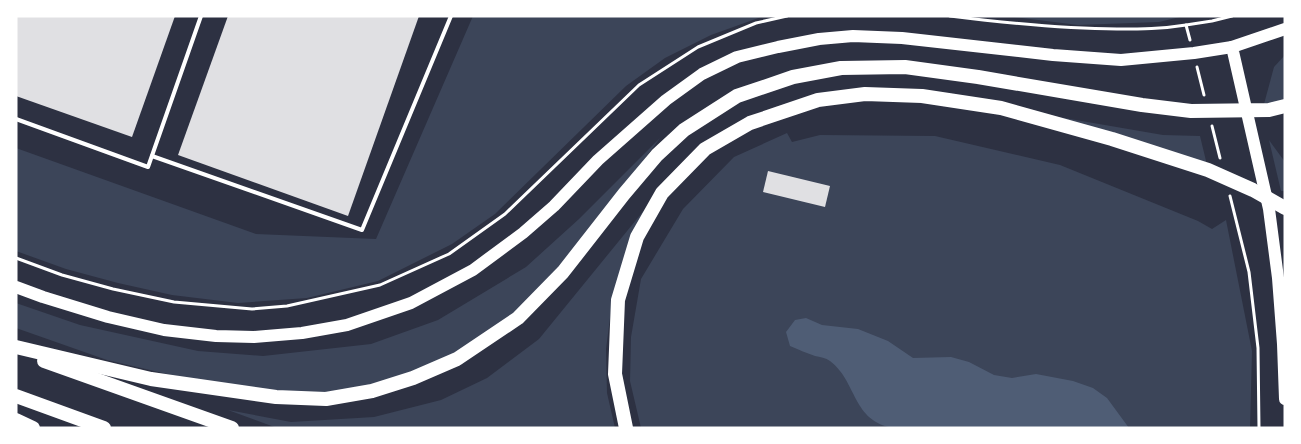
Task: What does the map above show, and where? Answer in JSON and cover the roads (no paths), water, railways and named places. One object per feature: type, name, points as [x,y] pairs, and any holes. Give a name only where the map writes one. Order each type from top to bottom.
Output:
[{"type":"highway","points":[[16,347],[151,379],[276,397],[326,399],[372,390],[413,378],[457,359],[518,318],[563,272],[657,155],[684,130],[737,96],[793,77],[841,68],[905,67],[1191,112],[1268,110],[1285,106]]},
{"type":"highway","points":[[626,428],[615,374],[618,300],[637,236],[662,193],[705,149],[750,123],[818,100],[865,94],[922,96],[1001,108],[1112,139],[1208,170],[1253,190],[1285,208]]},
{"type":"highway","points":[[16,352],[232,428]]},
{"type":"highway","points":[[16,396],[104,428]]},
{"type":"highway","points":[[16,420],[33,428]]},
{"type":"main road","points":[[16,287],[108,317],[164,330],[216,336],[254,337],[302,333],[346,325],[411,303],[473,270],[530,228],[598,160],[666,100],[702,74],[737,57],[819,39],[853,36],[902,38],[1053,55],[1121,60],[1194,53],[1232,47],[1285,30]]},
{"type":"main road","points":[[1232,47],[1269,209],[1278,278],[1285,399]]},
{"type":"lane","points":[[16,119],[148,167],[200,16]]},
{"type":"lane","points":[[152,156],[362,230],[451,16]]}]
